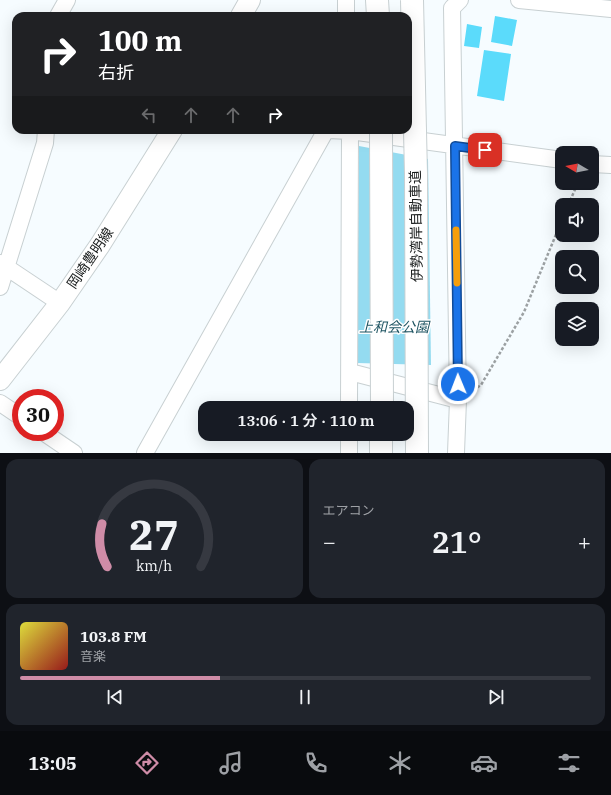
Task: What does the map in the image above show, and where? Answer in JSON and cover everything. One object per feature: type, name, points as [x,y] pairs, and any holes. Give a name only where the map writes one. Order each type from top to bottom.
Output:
[{"type":"highway","points":[[377,0],[378,12]]},
{"type":"highway","name":"伊勢湾岸自動車道","points":[[412,0],[416,174],[417,453]]},
{"type":"highway","points":[[381,134],[382,401]]},
{"type":"highway","points":[[381,453],[382,441]]},
{"type":"main road","points":[[243,12],[250,0]]},
{"type":"main road","name":"岡崎豊明線","points":[[0,380],[60,302],[100,246],[170,134]]},
{"type":"street","points":[[60,12],[67,0]]},
{"type":"street","points":[[346,0],[346,12]]},
{"type":"street","points":[[456,453],[458,400],[452,8],[460,0]]},
{"type":"street","points":[[519,0],[611,9]]},
{"type":"street","points":[[0,287],[3,264],[45,143],[46,134]]},
{"type":"street","points":[[145,453],[325,134]]},
{"type":"street","points":[[350,134],[350,401]]},
{"type":"street","points":[[371,134],[555,159]]},
{"type":"street","points":[[599,164],[611,165]]},
{"type":"street","points":[[3,264],[60,302]]},
{"type":"street","points":[[350,372],[458,400]]},
{"type":"street","points":[[0,403],[12,411]]},
{"type":"street","points":[[56,441],[74,453]]},
{"type":"street","points":[[349,441],[349,453]]},
{"type":"path","points":[[458,400],[481,385],[524,312],[555,237]]},
{"type":"green space","name":"上和会公園","points":[[359,146],[428,159],[431,365],[357,363]]},
{"type":"building","points":[[495,16],[517,20],[512,46],[491,42]]},
{"type":"building","points":[[467,24],[482,27],[479,48],[464,46]]},
{"type":"building","points":[[484,50],[511,54],[504,101],[477,96]]},
{"type":"slow traffic","points":[[456,230],[457,283]]},
{"type":"route","points":[[458,384],[455,146],[485,150]]}]
